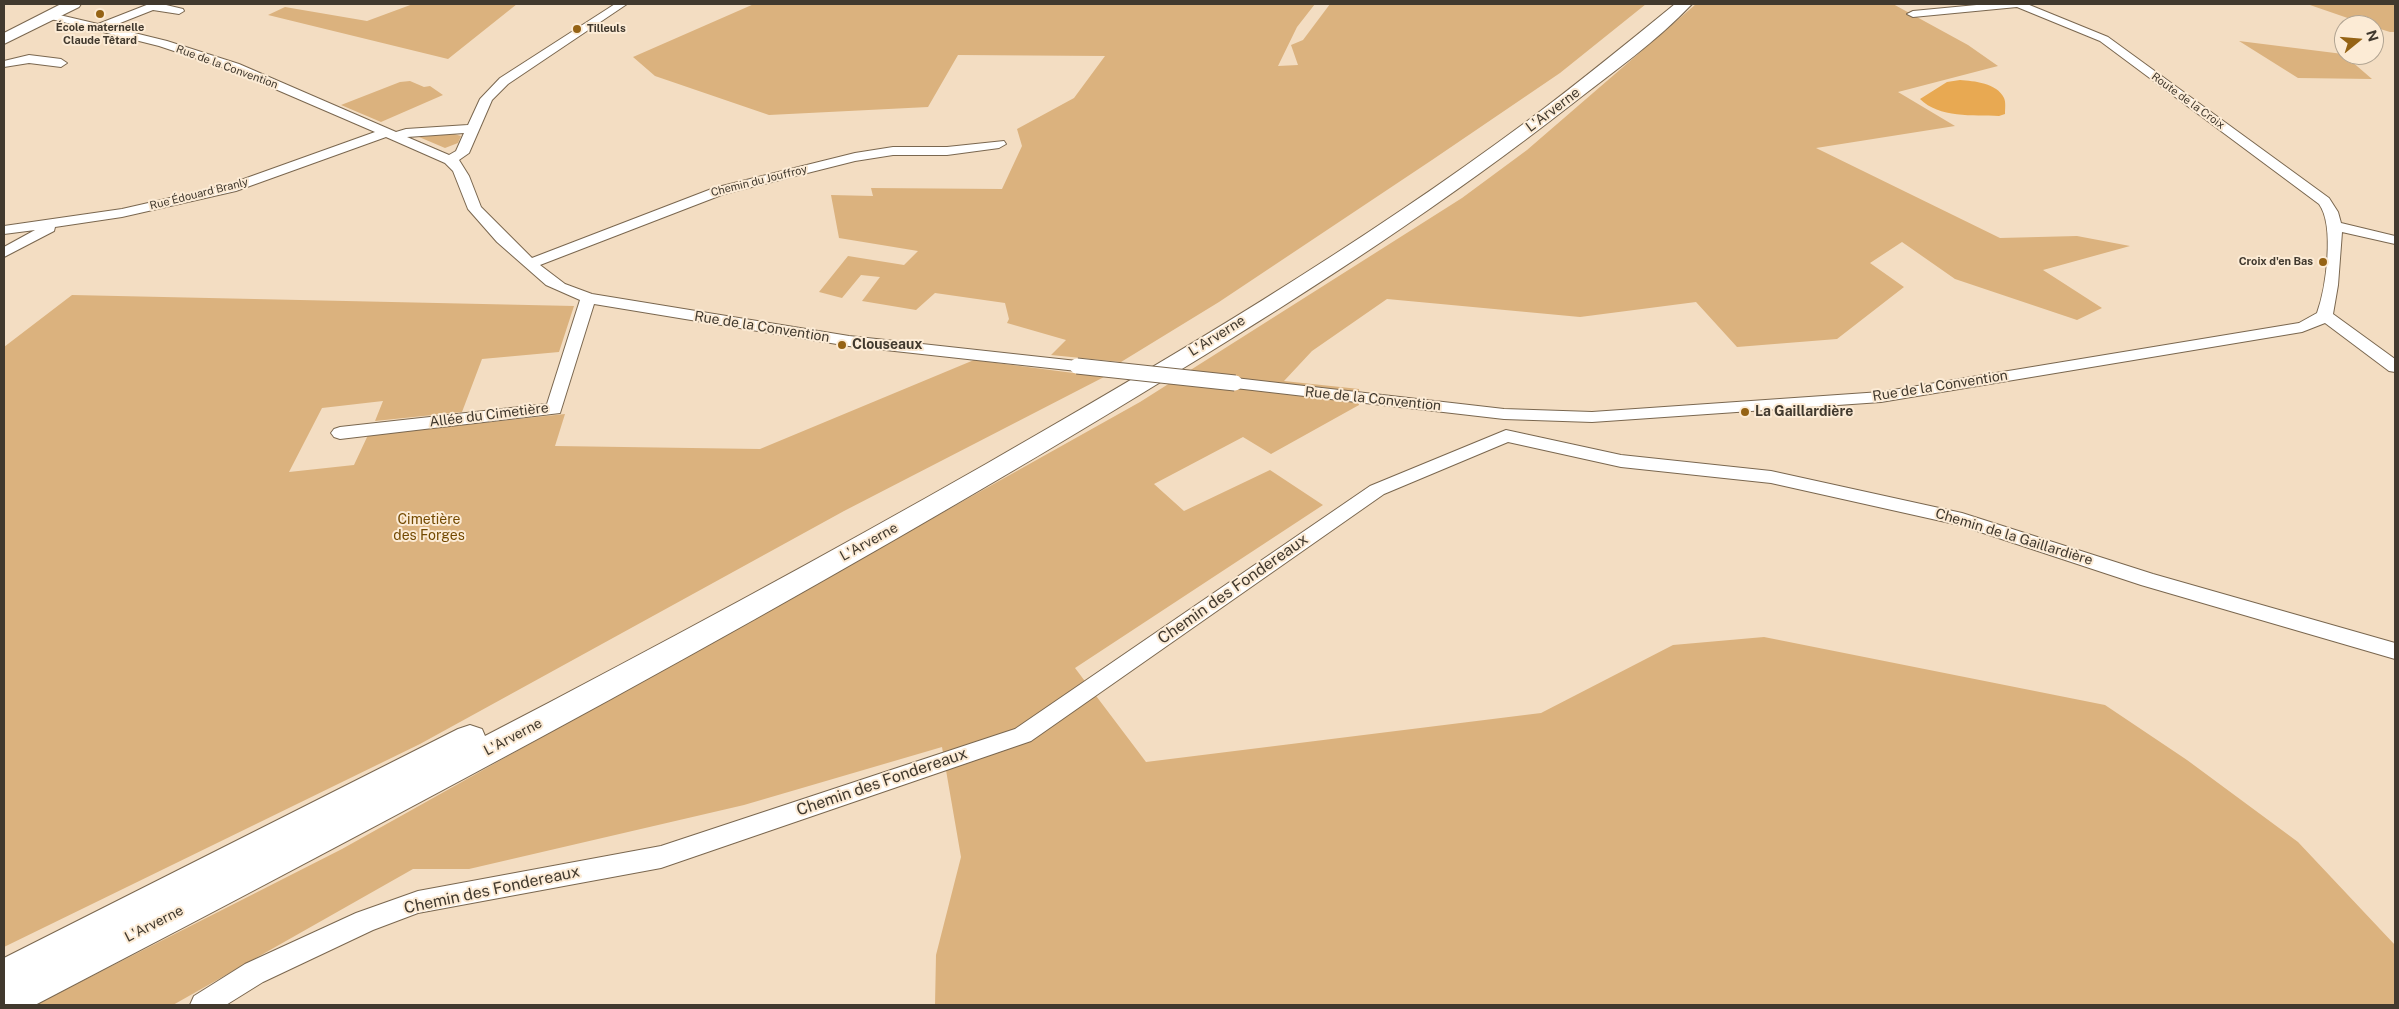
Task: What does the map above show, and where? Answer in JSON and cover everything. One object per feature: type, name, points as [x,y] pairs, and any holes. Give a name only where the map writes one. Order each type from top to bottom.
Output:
[{"type":"main road","points":[[4,39],[73,4]]},
{"type":"main road","name":"L'Arverne","points":[[4,977],[526,709],[849,533],[1084,399],[1315,258],[1443,173],[1579,75],[1666,4]]},
{"type":"main road","name":"L'Arverne","points":[[4,1001],[323,838],[688,643],[865,545],[1094,412],[1330,265],[1458,179],[1609,67],[1684,4]]},
{"type":"street","points":[[450,160],[462,153],[486,99],[504,81],[622,4]]},
{"type":"street","points":[[1913,14],[2019,4]]},
{"type":"street","name":"Route de la Croix","points":[[2019,4],[2079,27],[2104,40],[2311,190],[2330,210],[2335,226]]},
{"type":"street","points":[[100,27],[154,5],[178,11]]},
{"type":"street","name":"Rue de la Convention","points":[[51,16],[163,43],[235,67],[450,160],[460,167],[468,196],[475,210],[530,264],[559,287],[588,298],[849,341],[1504,414],[1592,417],[1881,397],[2302,327],[2318,321],[2324,316]]},
{"type":"street","points":[[4,64],[29,59],[60,63]]},
{"type":"street","points":[[392,134],[472,129]]},
{"type":"street","name":"Rue Édouard Branly","points":[[4,230],[122,213],[232,188],[392,134]]},
{"type":"street","name":"Chemin du Jouffroy","points":[[530,264],[719,191],[855,157],[893,151],[947,151],[999,144]]},
{"type":"street","points":[[4,253],[61,221]]},
{"type":"street","points":[[2395,240],[2335,226],[2329,300],[2324,316],[2395,367]]},
{"type":"street","name":"Allée du Cimetière","points":[[340,433],[554,409],[588,298]]},
{"type":"street","points":[[1504,414],[1506,436]]},
{"type":"street","name":"Chemin de la Gaillardière","points":[[1506,436],[1621,461],[1772,477],[1962,519],[2148,580],[2395,651]]},
{"type":"street","name":"Chemin des Fondereaux","points":[[203,1005],[254,973],[365,921],[418,902],[661,857],[1023,735],[1377,490],[1506,436]]},
{"type":"green space","points":[[413,4],[517,4],[448,59],[268,15],[285,7],[367,21]]},
{"type":"green space","points":[[754,4],[1315,4],[1297,27],[1278,66],[1298,65],[1291,45],[1303,40],[1330,4],[1646,4],[1560,73],[1219,302],[1121,362],[1051,355],[1066,340],[1007,323],[1009,319],[1005,303],[935,293],[916,310],[862,301],[880,277],[861,275],[842,298],[819,292],[848,256],[904,265],[918,251],[839,238],[831,195],[873,196],[871,188],[1002,189],[1022,146],[1017,129],[1074,98],[1105,56],[958,55],[928,107],[769,115],[655,76],[633,57]]},
{"type":"green space","points":[[1696,4],[1893,4],[1968,45],[1998,66],[1898,92],[1955,126],[1816,148],[2000,238],[2077,236],[2130,246],[2043,270],[2102,308],[2077,320],[1955,279],[1902,242],[1870,263],[1904,287],[1837,339],[1737,347],[1696,302],[1580,317],[1387,299],[1312,351],[1284,381],[1359,389],[1359,405],[1271,454],[1243,437],[1154,484],[1184,511],[1270,470],[1323,505],[1075,668],[1146,762],[1541,713],[1673,645],[1764,637],[2105,705],[2187,760],[2298,842],[2395,945],[2395,1005],[935,1005],[936,955],[961,857],[942,747],[744,805],[469,869],[413,869],[173,1005],[35,1005],[342,849],[1140,402],[1462,198],[1527,150]]},
{"type":"green space","points":[[2307,4],[2395,4],[2395,32],[2384,30],[2384,15],[2339,15]]},
{"type":"green space","points":[[2239,41],[2334,53],[2334,65],[2356,65],[2372,79],[2298,78]]},
{"type":"green space","points":[[410,81],[424,87],[430,86],[443,95],[381,122],[341,105],[400,82]]},
{"type":"green space","points":[[454,134],[461,136],[458,143],[445,148],[419,137]]},
{"type":"green space","name":"Cimetière des Forges","points":[[72,295],[574,306],[559,352],[482,359],[462,412],[375,421],[383,401],[322,408],[289,472],[354,465],[368,435],[565,414],[555,446],[760,449],[974,360],[1104,377],[844,511],[420,744],[4,947],[4,347]]},
{"type":"shaded area","points":[[1960,80],[1985,84],[1996,89],[2005,100],[2005,114],[1999,116],[1978,116],[1957,114],[1937,110],[1920,99],[1947,82]]},
{"type":"place","name":"École maternelle Claude Têtard","points":[[100,14]]},
{"type":"place","name":"Tilleuls","points":[[577,29]]},
{"type":"place","name":"Croix d'en Bas","points":[[2323,262]]},
{"type":"place","name":"Clouseaux","points":[[842,345]]},
{"type":"place","name":"La Gaillardière","points":[[1745,412]]}]
